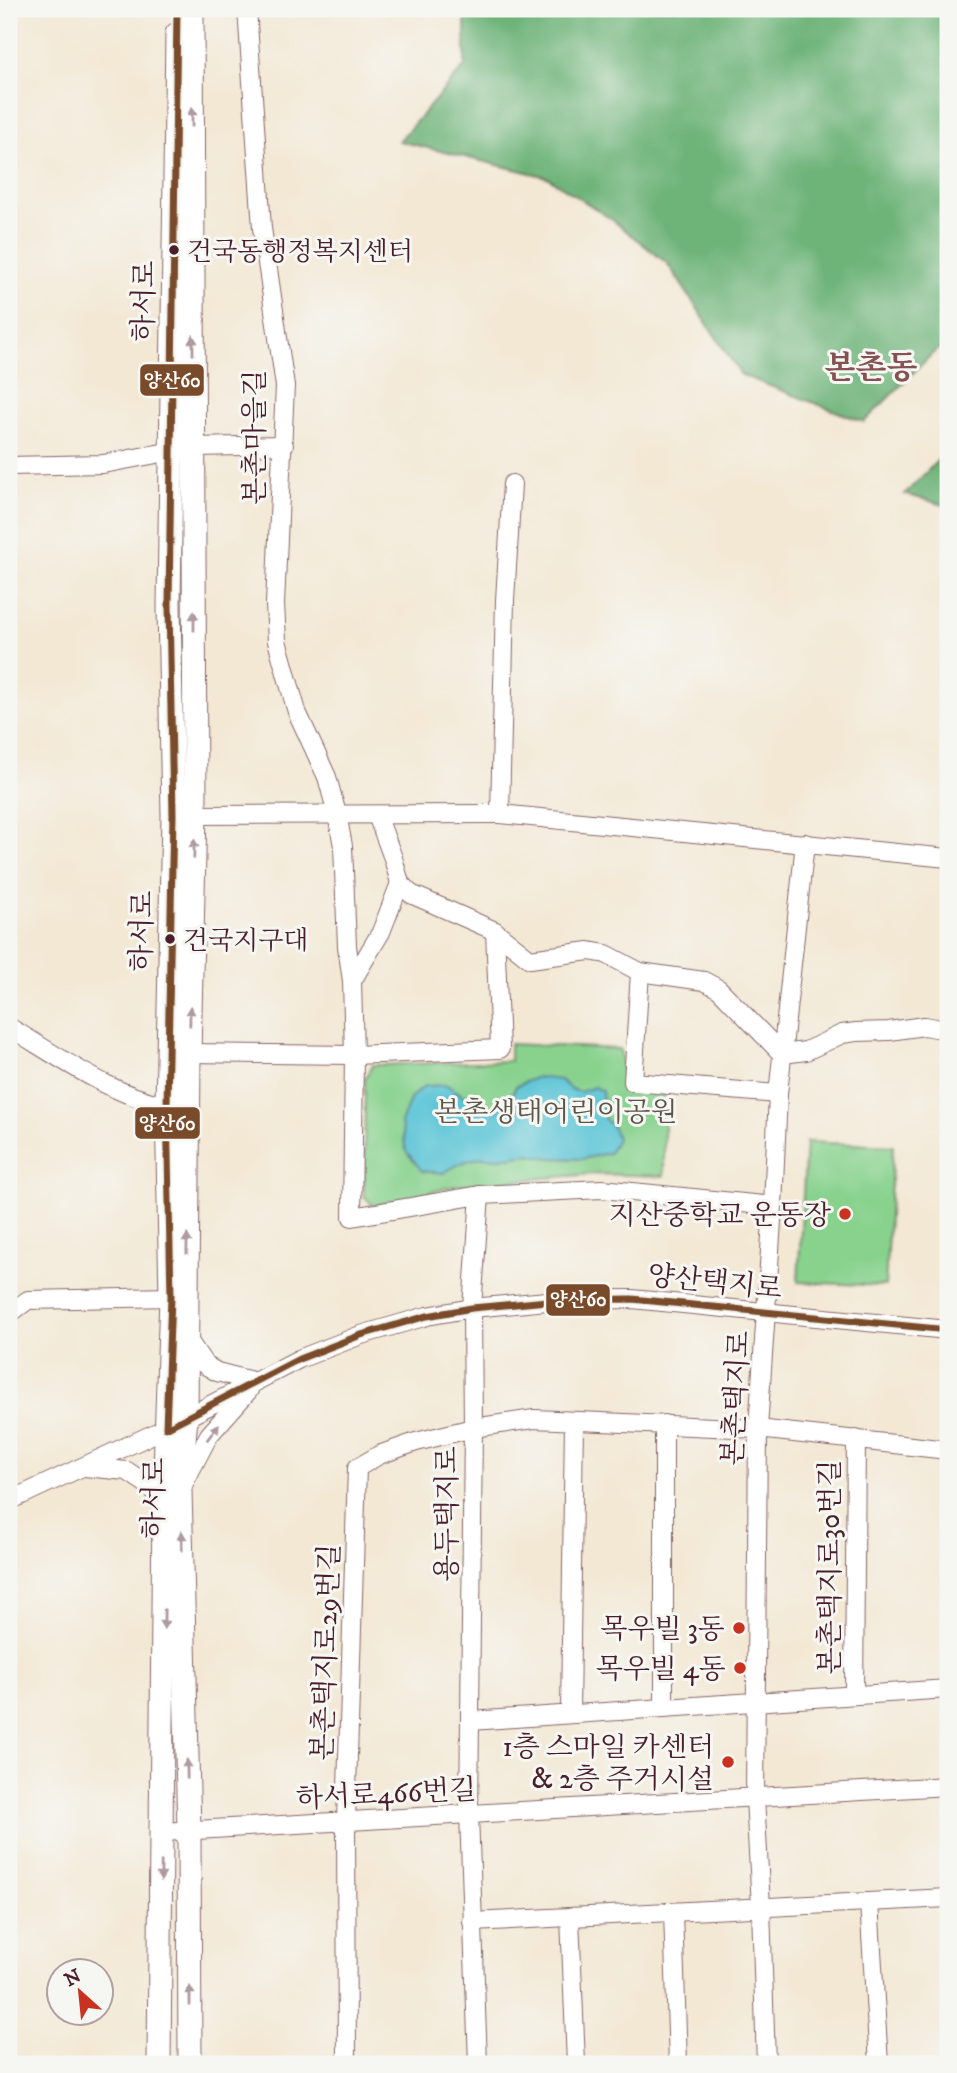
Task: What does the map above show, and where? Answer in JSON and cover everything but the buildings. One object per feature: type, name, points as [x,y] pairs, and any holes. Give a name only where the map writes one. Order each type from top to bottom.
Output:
[{"type":"main road","name":"하서로","points":[[177,9],[182,448]]},
{"type":"main road","name":"하서로","points":[[159,2064],[162,1832],[172,1494],[176,1423],[186,1337],[178,1107],[189,1053],[184,815],[169,605],[182,448],[192,9]]},
{"type":"main road","name":"하서로","points":[[176,1423],[171,1297],[184,815]]},
{"type":"main road","name":"하서로","points":[[172,1494],[189,1830],[190,2064]]},
{"type":"street","name":"본촌마을길","points":[[247,9],[262,228],[285,386],[275,604],[277,640],[297,712],[327,777],[338,814],[346,946],[352,981],[352,1217],[480,1195]]},
{"type":"street","points":[[9,466],[103,464],[182,448],[284,445]]},
{"type":"street","points":[[500,814],[505,600],[512,484]]},
{"type":"street","points":[[184,815],[500,814],[948,858]]},
{"type":"street","points":[[377,815],[400,883],[411,894],[495,931],[530,959],[589,951],[606,954],[640,972],[704,981],[719,989],[782,1054],[806,1051],[842,1034],[924,1026],[948,1030]]},
{"type":"street","name":"본촌택지로","points":[[766,2064],[755,1798],[758,1429],[778,1094],[805,843]]},
{"type":"street","points":[[352,981],[381,932],[400,883]]},
{"type":"street","points":[[189,1053],[354,1055],[500,1049],[495,931]]},
{"type":"street","points":[[640,972],[633,1082],[778,1094]]},
{"type":"street","points":[[9,1027],[115,1089],[178,1107]]},
{"type":"street","points":[[480,1195],[602,1189],[773,1206]]},
{"type":"street","name":"용두택지로","points":[[478,2064],[469,1814],[472,1308],[480,1195]]},
{"type":"street","points":[[9,1314],[28,1300],[171,1297]]},
{"type":"street","name":"양산택지로","points":[[9,1501],[176,1423],[299,1359],[361,1335],[427,1316],[472,1308],[558,1300],[632,1299],[948,1330]]},
{"type":"street","points":[[84,1467],[127,1471],[172,1494],[209,1436],[256,1382],[216,1372],[205,1365],[186,1337]]},
{"type":"street","name":"본촌택지로29번길","points":[[347,2064],[346,1821],[357,1468],[379,1455],[416,1442],[473,1428],[534,1419],[758,1429]]},
{"type":"street","points":[[570,1714],[574,1420]]},
{"type":"street","points":[[664,1424],[664,1708]]},
{"type":"street","name":"본촌택지로30번길","points":[[758,1429],[948,1450]]},
{"type":"street","name":"본촌택지로30번길","points":[[854,1696],[856,1439]]},
{"type":"street","points":[[471,1721],[948,1689]]},
{"type":"street","name":"하서로466번길","points":[[162,1832],[948,1786]]},
{"type":"street","points":[[472,1922],[948,1898]]},
{"type":"street","points":[[869,1902],[879,2064]]},
{"type":"street","points":[[673,1912],[678,2064]]},
{"type":"street","points":[[570,1917],[576,2064]]},
{"type":"green space","points":[[465,9],[948,9],[948,343],[933,353],[864,422],[741,375],[668,264],[611,219],[547,177],[399,141],[465,66]]},
{"type":"green space","points":[[948,450],[948,506],[904,494],[905,494]]},
{"type":"green space","name":"본촌생태어린이공원","points":[[510,1044],[620,1049],[624,1086],[664,1093],[664,1176],[593,1174],[460,1185],[374,1206],[364,1196],[365,1077],[373,1065],[510,1061]]},
{"type":"green space","name":"지산중학교 운동장","points":[[806,1142],[893,1146],[885,1286],[798,1282]]},
{"type":"water","points":[[537,1077],[560,1080],[580,1092],[594,1087],[602,1091],[604,1118],[613,1127],[617,1139],[609,1153],[582,1159],[549,1158],[529,1154],[499,1158],[481,1157],[461,1163],[443,1173],[422,1171],[406,1151],[401,1123],[411,1097],[425,1086],[447,1085],[473,1102],[494,1110],[510,1099],[516,1086]]},
{"type":"transit line","name":"양산60","points":[[177,9],[169,605],[173,815],[167,1106],[171,1297],[166,1428],[299,1359],[361,1335],[427,1316],[472,1308],[558,1300],[632,1299],[948,1330]]},
{"type":"place","name":"건국동행정복지센터","points":[[174,250]]},
{"type":"place","name":"건국지구대","points":[[170,939]]},
{"type":"place","name":"지산중학교 운동장","points":[[845,1214]]},
{"type":"place","name":"목우빌 3동","points":[[739,1628]]},
{"type":"place","name":"목우빌 4동","points":[[740,1668]]},
{"type":"place","name":"1층 스마일 카센터 & 2층 주거시설","points":[[728,1762]]},
{"type":"district","name":"본촌동","points":[[871,367]]}]
